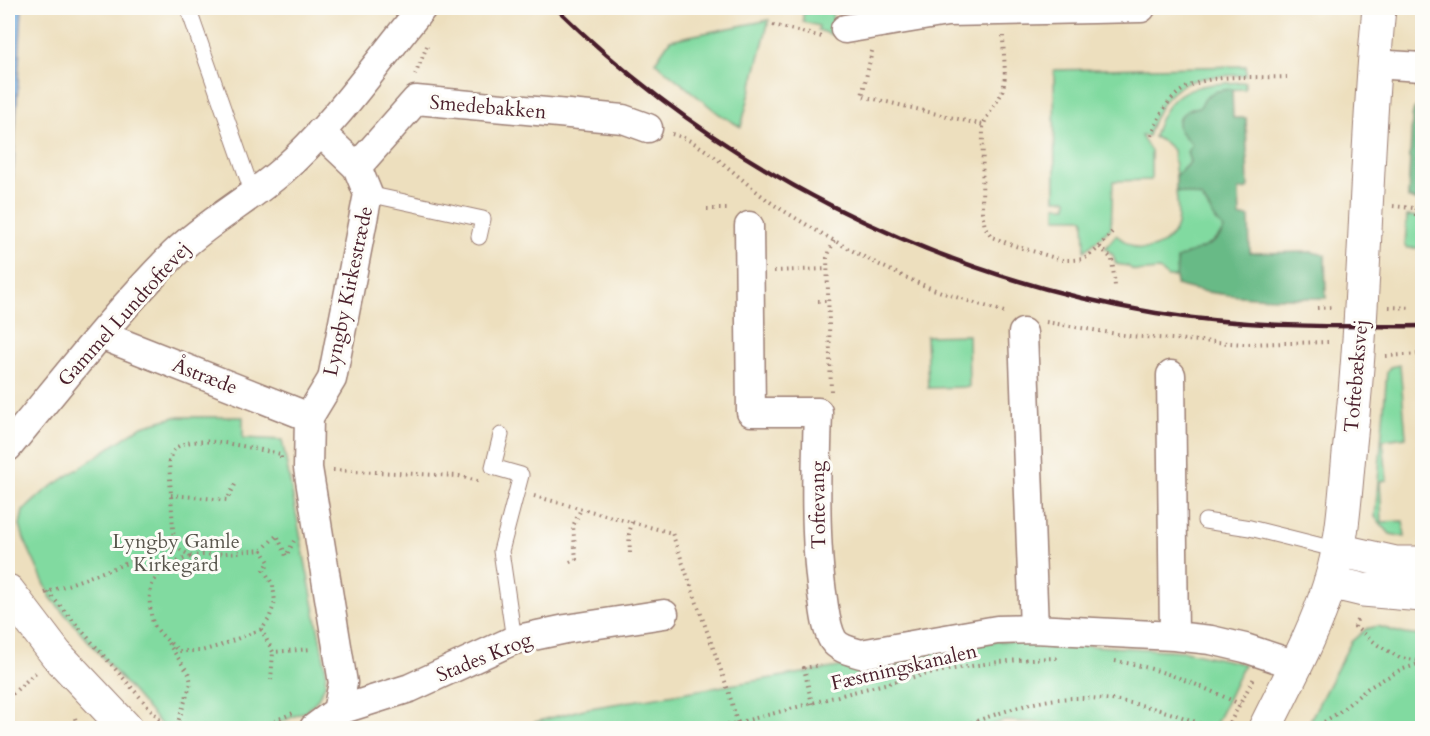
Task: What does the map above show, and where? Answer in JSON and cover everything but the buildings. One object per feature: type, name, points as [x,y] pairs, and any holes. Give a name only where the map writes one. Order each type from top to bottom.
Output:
[{"type":"street","name":"Gammel Lundtoftevej","points":[[8,447],[101,335],[177,251],[286,167],[320,132],[422,8]]},
{"type":"street","points":[[845,29],[947,12],[1141,8]]},
{"type":"street","name":"Toftebæksvej","points":[[1265,729],[1296,665],[1330,582],[1338,550],[1359,349],[1373,64],[1379,8]]},
{"type":"street","points":[[1373,64],[1422,67]]},
{"type":"street","name":"Smedebakken","points":[[357,167],[416,100],[623,119],[648,128]]},
{"type":"street","name":"Lyngby Kirkestræde","points":[[316,721],[343,683],[295,465],[309,417],[332,378],[368,194],[357,167],[320,132]]},
{"type":"street","points":[[748,226],[751,412],[818,412]]},
{"type":"street","points":[[1024,323],[1034,629]]},
{"type":"street","name":"Åstræde","points":[[101,335],[309,417]]},
{"type":"street","points":[[1171,375],[1174,636]]},
{"type":"street","name":"Toftevang","points":[[818,412],[816,449],[819,575],[828,628],[834,642],[842,648]]},
{"type":"street","points":[[1338,550],[1396,563],[1422,563]]},
{"type":"street","points":[[1330,582],[1363,590],[1422,595]]},
{"type":"street","points":[[13,599],[57,654],[126,729]]},
{"type":"street","name":"Stades Krog","points":[[316,721],[410,688],[514,640],[566,628],[664,614]]},
{"type":"street","points":[[842,648],[861,654],[996,630],[1034,629],[1211,640],[1245,648],[1296,665]]},
{"type":"lane","points":[[188,8],[253,194]]},
{"type":"lane","points":[[368,194],[483,219],[479,237]]},
{"type":"lane","points":[[501,435],[493,467],[521,475],[501,551],[514,640]]},
{"type":"lane","points":[[1205,522],[1250,528],[1338,550]]},
{"type":"path","points":[[1003,11],[1003,87],[998,102],[984,119],[983,125],[982,212],[985,227],[992,237],[1062,260],[1084,259],[1100,247],[1112,232]]},
{"type":"path","points":[[878,24],[862,96],[983,125]]},
{"type":"path","points":[[416,100],[415,74],[430,38]]},
{"type":"path","points":[[1152,136],[1156,120],[1166,103],[1186,86],[1215,79],[1287,77]]},
{"type":"path","points":[[648,128],[682,136],[702,148],[774,204],[834,240],[917,282],[1024,323],[1129,336],[1422,354]]},
{"type":"path","points":[[1416,208],[1416,215],[1422,224]]},
{"type":"path","points":[[818,412],[831,397],[827,258],[834,240]]},
{"type":"path","points":[[1100,247],[1112,259],[1115,286]]},
{"type":"path","points":[[749,271],[827,269]]},
{"type":"path","points":[[818,301],[828,301]]},
{"type":"path","points":[[174,546],[169,461],[174,450],[182,444],[199,440],[280,454],[295,465],[459,476],[672,533],[728,690],[738,726]]},
{"type":"path","points":[[171,495],[227,500],[237,481]]},
{"type":"path","points":[[570,562],[576,559],[573,526],[581,508]]},
{"type":"path","points":[[630,553],[629,534],[632,522]]},
{"type":"path","points":[[262,550],[268,558],[269,562],[264,570],[273,585],[275,602],[269,619],[261,629],[201,651],[179,651],[154,626],[149,592],[159,573],[173,562],[190,556],[262,550],[277,535],[286,556],[298,532]]},
{"type":"path","points":[[174,546],[190,556]]},
{"type":"path","points":[[13,599],[48,592],[174,546]]},
{"type":"path","points":[[48,592],[167,729]]},
{"type":"path","points":[[1355,627],[1357,620]]},
{"type":"path","points":[[1350,625],[1400,658],[1422,662]]},
{"type":"path","points":[[261,629],[273,652],[271,680]]},
{"type":"path","points":[[163,635],[189,674],[191,683],[176,729]]},
{"type":"path","points":[[273,652],[316,648]]},
{"type":"path","points":[[812,704],[804,668],[831,663],[842,648]]},
{"type":"path","points":[[8,698],[57,654]]},
{"type":"path","name":"Fæstningskanalen","points":[[715,729],[738,726],[942,670],[1065,658]]},
{"type":"path","points":[[1105,660],[1138,665],[1181,677],[1240,704],[1227,729]]},
{"type":"path","points":[[1314,729],[1368,688],[1400,670],[1422,662]]},
{"type":"path","points":[[954,729],[1039,702],[1084,697],[1124,702],[1169,713],[1211,729]]},
{"type":"path","points":[[258,729],[316,721]]},
{"type":"green space","points":[[831,8],[836,36],[818,30],[819,26],[803,22],[803,13]]},
{"type":"green space","points":[[769,20],[741,127],[719,114],[655,62],[670,40]]},
{"type":"green space","points":[[1246,66],[1246,75],[1196,80],[1172,92],[1155,117],[1148,136],[1141,136],[1151,151],[1151,180],[1113,181],[1111,228],[1085,251],[1084,218],[1056,218],[1056,206],[1067,206],[1067,199],[1055,199],[1054,70]]},
{"type":"green space","points":[[1245,82],[1245,89],[1218,91],[1208,96],[1200,108],[1191,108],[1179,128],[1192,144],[1190,162],[1176,176],[1173,150],[1154,137],[1160,119],[1168,106],[1188,90],[1200,86]]},
{"type":"green space","points":[[1232,89],[1233,118],[1246,118],[1248,189],[1239,190],[1240,217],[1249,217],[1250,253],[1312,252],[1325,255],[1326,298],[1231,295],[1176,285],[1177,259],[1210,244],[1221,235],[1224,229],[1201,197],[1176,191],[1176,176],[1190,162],[1187,152],[1192,144],[1180,131],[1179,120],[1184,113],[1200,107],[1213,93]]},
{"type":"green space","points":[[1422,102],[1422,202],[1408,198],[1412,117],[1414,109]]},
{"type":"green space","points":[[1176,191],[1201,197],[1217,222],[1224,228],[1218,237],[1203,248],[1186,254],[1177,277],[1168,277],[1159,270],[1138,271],[1116,264],[1113,255],[1105,248],[1116,235],[1131,245],[1147,249],[1164,243],[1172,235],[1178,220]]},
{"type":"green space","points":[[1407,216],[1422,217],[1422,248],[1405,246]]},
{"type":"green space","points":[[968,335],[969,387],[928,388],[926,336]]},
{"type":"green space","points":[[1400,365],[1406,437],[1383,440],[1387,480],[1380,481],[1382,522],[1403,521],[1405,537],[1390,534],[1375,517],[1387,371],[1390,367]]},
{"type":"green space","name":"Lyngby Gamle Kirkegård","points":[[175,417],[243,417],[243,438],[282,440],[326,670],[325,685],[317,700],[306,711],[268,728],[164,728],[51,598],[24,539],[20,525],[23,511],[45,491],[142,426]]},
{"type":"green space","points":[[1378,626],[1404,634],[1422,636],[1422,728],[1306,728],[1351,642],[1366,629]]},
{"type":"green space","points":[[997,641],[1185,651],[1244,664],[1214,728],[1103,728],[1088,725],[1004,721],[981,728],[536,728],[535,722],[584,709]]},
{"type":"water","points":[[8,8],[22,8],[13,175],[8,206]]},
{"type":"railway","points":[[556,8],[619,65],[687,118],[758,165],[832,206],[910,242],[990,272],[1072,296],[1189,318],[1289,325],[1422,326]]}]
